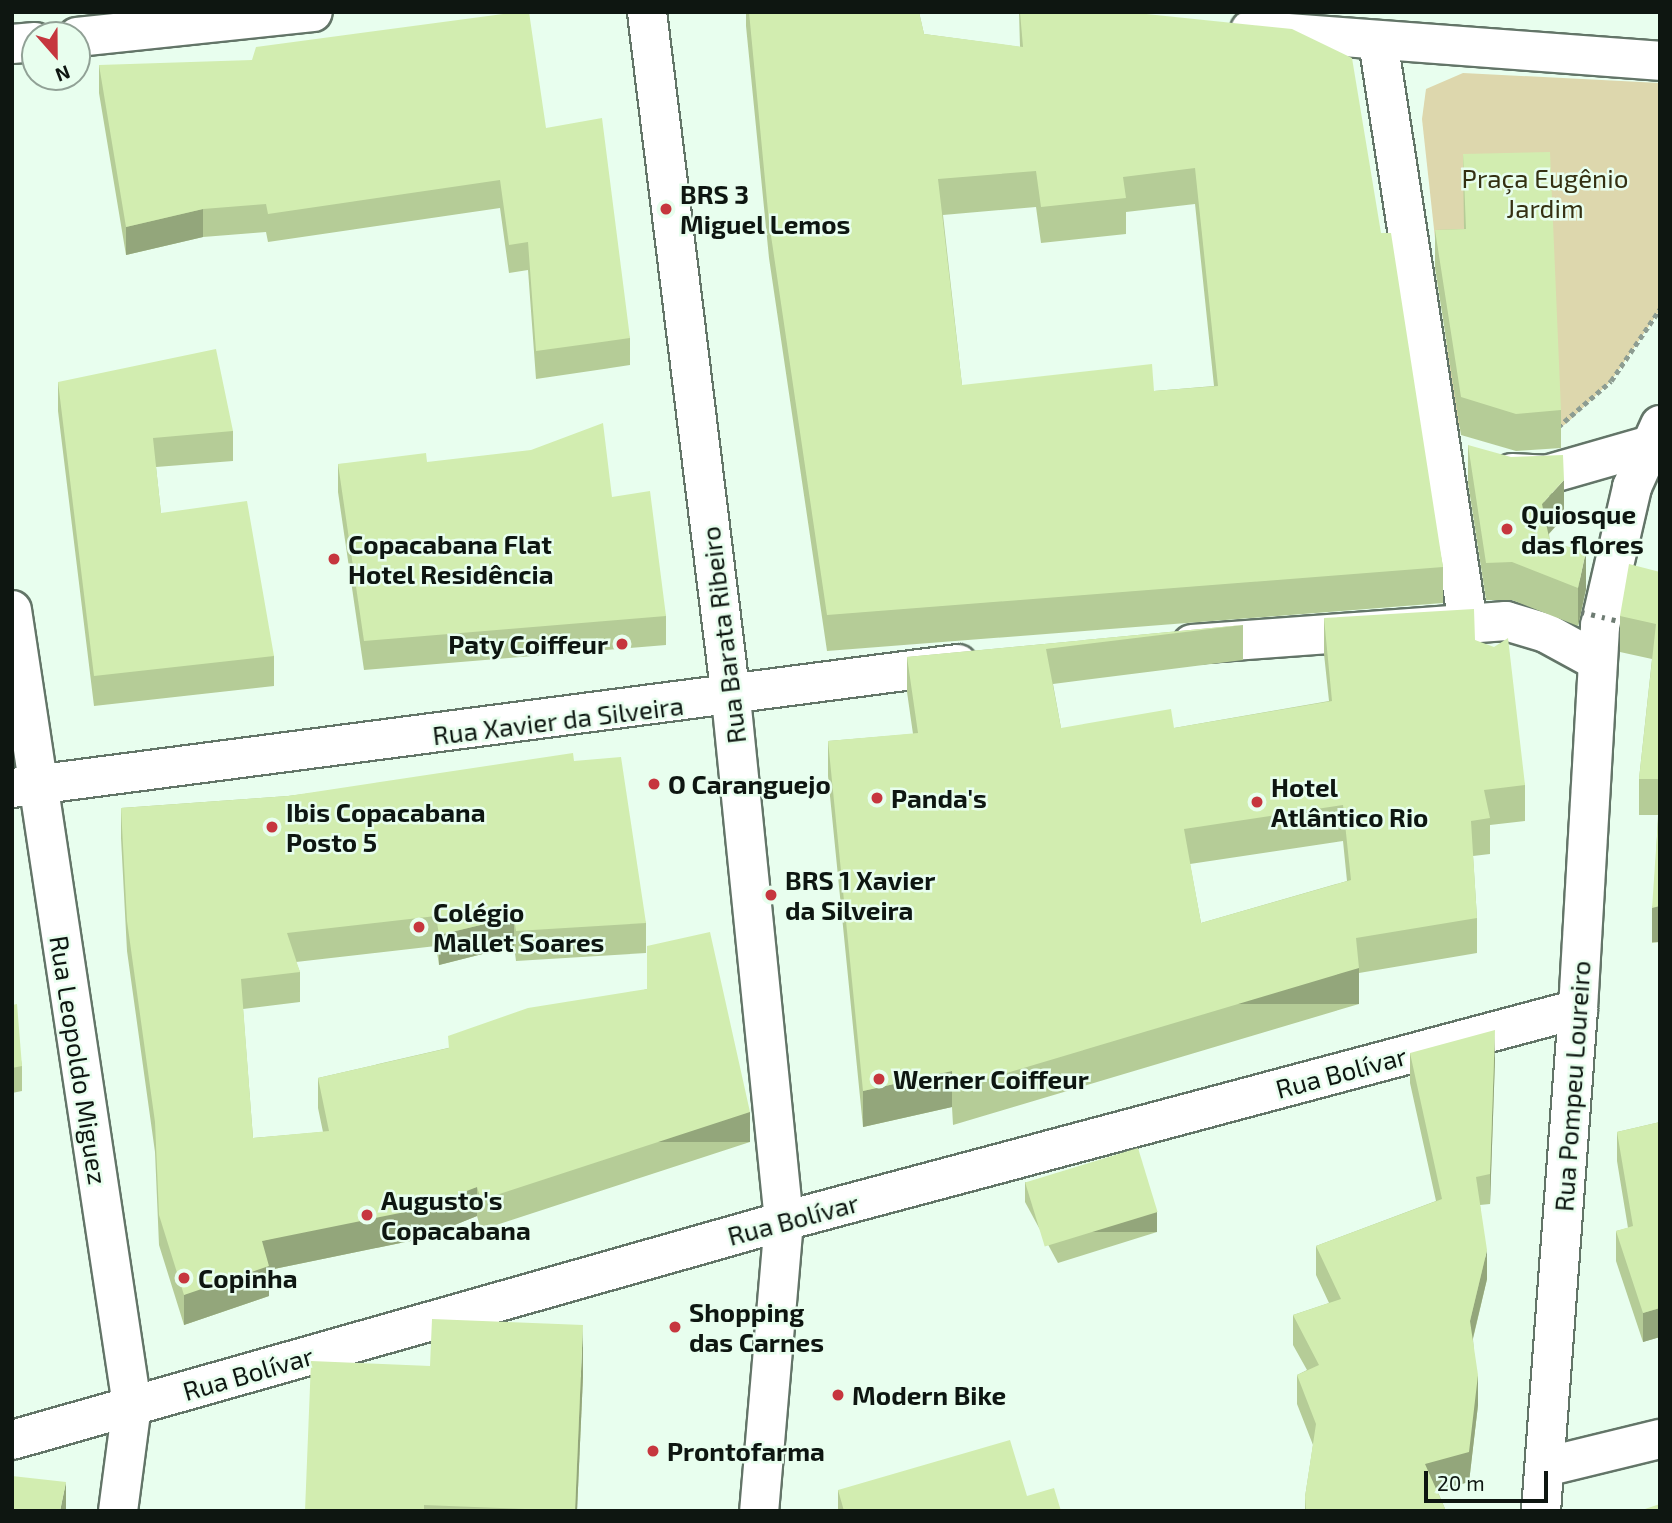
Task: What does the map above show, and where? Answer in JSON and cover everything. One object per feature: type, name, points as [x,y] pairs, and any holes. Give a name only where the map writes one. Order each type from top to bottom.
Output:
[{"type":"main road","points":[[91,36],[313,12]]},
{"type":"main road","name":"Rua Barata Ribeiro","points":[[648,12],[731,698],[784,1221],[759,1511]]},
{"type":"main road","points":[[1214,27],[1660,61]]},
{"type":"main road","points":[[1378,41],[1446,453],[1468,624]]},
{"type":"main road","points":[[1446,453],[1512,473],[1546,475],[1653,435]]},
{"type":"main road","points":[[1157,648],[1506,621],[1546,633],[1597,661],[1615,544],[1653,435]]},
{"type":"main road","name":"Rua Leopoldo Miguez","points":[[12,610],[25,787],[132,1405],[118,1511]]},
{"type":"main road","points":[[1491,661],[1506,621]]},
{"type":"main road","name":"Rua Pompeu Loureiro","points":[[1541,1511],[1578,1009],[1597,661]]},
{"type":"main road","name":"Rua Xavier da Silveira","points":[[25,787],[731,698],[816,679],[993,664]]},
{"type":"main road","name":"Rua Bolívar","points":[[12,1440],[784,1221],[1578,1009]]},
{"type":"main road","points":[[1546,1458],[1660,1420]]},
{"type":"main road","points":[[1546,1458],[1660,1439]]},
{"type":"path","points":[[1551,433],[1611,381],[1660,309]]},
{"type":"green space","name":"Praça Eugênio Jardim","points":[[1463,73],[1660,83],[1660,310],[1611,381],[1567,423],[1551,434],[1504,444],[1462,434],[1454,412],[1422,119],[1426,89]]},
{"type":"building","points":[[529,12],[546,128],[602,118],[630,338],[536,351],[528,242],[509,245],[500,180],[268,214],[266,204],[203,209],[126,227],[99,65],[252,60],[256,47]]},
{"type":"building","points":[[749,12],[919,12],[924,34],[1023,47],[1020,12],[1127,12],[1292,29],[1352,58],[1381,233],[1391,233],[1443,567],[827,615],[769,222]],"holes":[[[1195,168],[1218,386],[1154,391],[1152,364],[962,385],[938,179],[1036,171],[1041,207],[1126,198],[1123,177]]]},
{"type":"building","points":[[1550,152],[1561,410],[1516,414],[1461,397],[1435,230],[1466,229],[1463,154]]},
{"type":"building","points":[[216,349],[233,431],[153,438],[161,513],[247,501],[274,656],[94,676],[58,382]]},
{"type":"building","points":[[603,423],[612,497],[650,491],[666,616],[364,641],[338,464],[426,453],[427,462],[531,450]]},
{"type":"building","points":[[1468,445],[1511,457],[1563,455],[1564,480],[1542,504],[1550,542],[1586,551],[1578,588],[1512,562],[1486,563]]},
{"type":"building","points":[[1629,564],[1660,572],[1660,779],[1639,779],[1656,624],[1620,616]]},
{"type":"building","points":[[1474,609],[1475,640],[1494,647],[1508,638],[1525,785],[1484,790],[1490,818],[1471,821],[1477,918],[1356,938],[1359,968],[953,1089],[952,1071],[863,1091],[828,741],[918,733],[907,657],[1243,625],[1046,649],[1061,728],[1171,709],[1174,728],[1332,701],[1324,618]],"holes":[[[1343,805],[1351,880],[1201,923],[1184,829]]]},
{"type":"building","points":[[573,753],[574,761],[621,757],[646,923],[516,931],[514,917],[439,935],[436,916],[287,933],[300,972],[241,979],[253,1138],[329,1131],[318,1078],[449,1048],[448,1036],[528,1008],[647,989],[647,946],[710,932],[750,1112],[481,1200],[477,1187],[420,1209],[262,1241],[269,1266],[184,1295],[159,1215],[155,1122],[127,921],[121,808],[288,796]]},
{"type":"building","points":[[1660,792],[1660,906],[1652,908]]},
{"type":"building","points":[[17,1004],[22,1066],[12,1068],[12,1005]]},
{"type":"building","points":[[1495,1030],[1490,1174],[1476,1177],[1487,1250],[1470,1321],[1478,1375],[1469,1452],[1425,1464],[1446,1511],[1306,1511],[1305,1497],[1316,1424],[1297,1375],[1319,1365],[1293,1315],[1341,1299],[1316,1246],[1442,1199],[1410,1053]]},
{"type":"building","points":[[1660,1122],[1660,1308],[1643,1313],[1616,1231],[1633,1226],[1617,1132]]},
{"type":"building","points":[[1138,1148],[1158,1212],[1045,1247],[1025,1182]]},
{"type":"building","points":[[432,1319],[583,1325],[575,1511],[424,1505],[424,1511],[305,1511],[311,1361],[430,1366]]},
{"type":"building","points":[[1010,1440],[1027,1496],[1054,1488],[1061,1511],[844,1511],[838,1490]]},
{"type":"building","points":[[12,1476],[66,1482],[60,1511],[12,1511]]},
{"type":"building","points":[[1660,1504],[1660,1511],[1639,1511]]},
{"type":"railway","points":[[1561,607],[1660,631]]},
{"type":"place","name":"BRS 3 Miguel Lemos","points":[[666,209]]},
{"type":"place","name":"Quiosque das flores","points":[[1507,529]]},
{"type":"place","name":"Copacabana Flat Hotel Residência","points":[[334,559]]},
{"type":"place","name":"Paty Coiffeur","points":[[622,644]]},
{"type":"place","name":"O Caranguejo","points":[[654,784]]},
{"type":"place","name":"Panda's","points":[[877,798]]},
{"type":"place","name":"Hotel Atlântico Rio","points":[[1257,802]]},
{"type":"place","name":"Ibis Copacabana Posto 5","points":[[272,827]]},
{"type":"place","name":"BRS 1 Xavier da Silveira","points":[[771,895]]},
{"type":"place","name":"Colégio Mallet Soares","points":[[419,927]]},
{"type":"place","name":"Werner Coiffeur","points":[[879,1079]]},
{"type":"place","name":"Augusto's Copacabana","points":[[367,1215]]},
{"type":"place","name":"Copinha","points":[[184,1278]]},
{"type":"place","name":"Shopping das Carnes","points":[[675,1327]]},
{"type":"place","name":"Modern Bike","points":[[838,1395]]},
{"type":"place","name":"Prontofarma","points":[[653,1451]]}]
